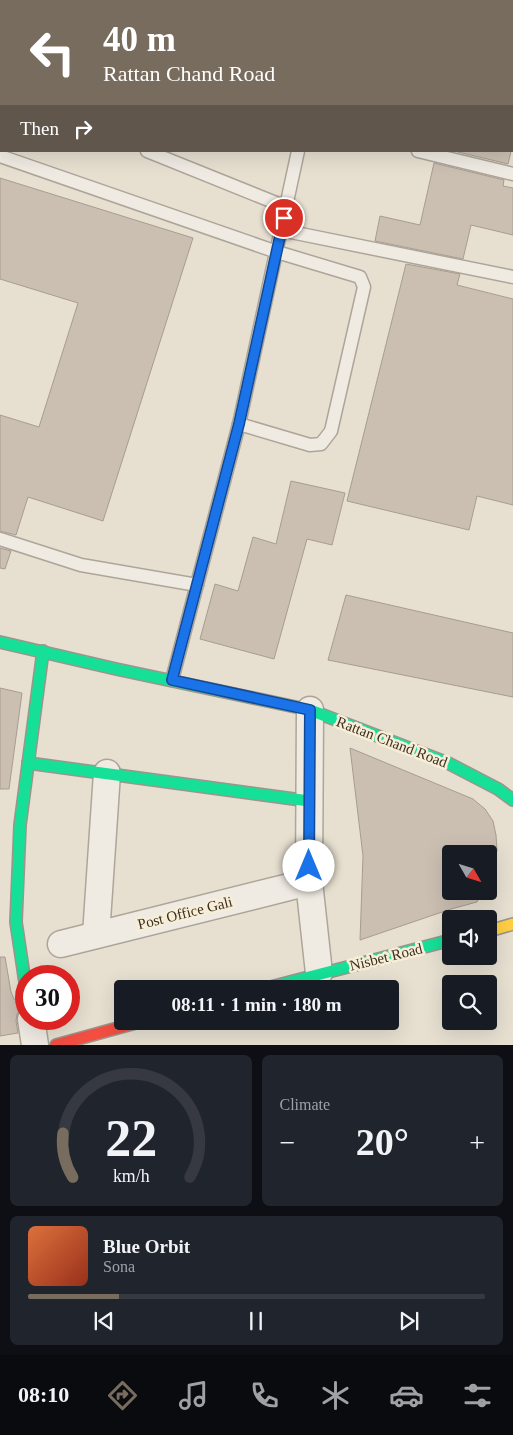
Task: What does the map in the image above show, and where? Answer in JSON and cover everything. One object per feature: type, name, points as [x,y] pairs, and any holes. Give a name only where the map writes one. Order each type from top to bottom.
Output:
[{"type":"main road","name":"Rattan Chand Road","points":[[0,642],[116,669],[310,710],[448,763],[498,789],[513,800]]},
{"type":"main road","points":[[22,965],[16,922],[20,825],[43,651]]},
{"type":"main road","points":[[28,762],[309,801]]},
{"type":"main road","points":[[497,929],[513,924]]},
{"type":"main road","name":"Nisbet Road","points":[[297,980],[442,942]]},
{"type":"main road","points":[[56,1045],[114,1029]]},
{"type":"street","points":[[310,710],[309,882],[319,974]]},
{"type":"street","points":[[96,935],[107,774]]},
{"type":"street","name":"Post Office Gali","points":[[61,944],[309,882]]},
{"type":"street","points":[[33,1030],[35,1045]]},
{"type":"lane","points":[[149,152],[286,207]]},
{"type":"lane","points":[[172,680],[239,424],[298,152]]},
{"type":"lane","points":[[422,152],[513,174]]},
{"type":"lane","points":[[0,156],[277,252],[360,277],[364,287],[331,431],[321,444],[310,445],[239,424]]},
{"type":"lane","points":[[281,230],[513,277]]},
{"type":"lane","points":[[0,538],[81,565],[197,585]]},
{"type":"building","points":[[458,152],[511,152],[508,164]]},
{"type":"building","points":[[434,163],[504,180],[503,186],[513,188],[513,235],[471,225],[463,259],[375,241],[380,216],[420,225]]},
{"type":"building","points":[[0,178],[193,238],[103,521],[28,497],[16,535],[0,531],[0,415],[39,427],[78,303],[0,279]]},
{"type":"building","points":[[406,264],[460,274],[457,285],[513,299],[513,505],[477,496],[469,530],[347,501]]},
{"type":"building","points":[[291,481],[345,493],[332,545],[307,539],[274,659],[200,639],[215,584],[238,591],[253,537],[276,544]]},
{"type":"building","points":[[0,548],[11,551],[5,569],[0,568]]},
{"type":"building","points":[[346,595],[513,633],[513,697],[328,660]]},
{"type":"building","points":[[0,688],[22,693],[9,789],[0,789]]},
{"type":"building","points":[[350,748],[473,799],[485,809],[493,821],[496,835],[497,845],[442,845],[442,900],[478,900],[477,902],[442,910],[442,912],[360,940],[363,856]]},
{"type":"building","points":[[0,957],[5,957],[11,992],[15,1000],[15,1030],[18,1030],[18,1033],[0,1036]]},
{"type":"traffic: fast","points":[[0,642],[116,669],[310,710],[448,763],[498,789],[513,800]]},
{"type":"traffic: fast","points":[[22,965],[16,922],[20,825],[43,651]]},
{"type":"traffic: fast","points":[[28,763],[309,801]]},
{"type":"traffic: fast","points":[[298,980],[442,942]]},
{"type":"traffic: slow","points":[[497,929],[513,924]]},
{"type":"traffic: jam","points":[[56,1045],[114,1029]]},
{"type":"route","points":[[284,218],[239,424],[172,680],[310,710],[309,866]]}]
